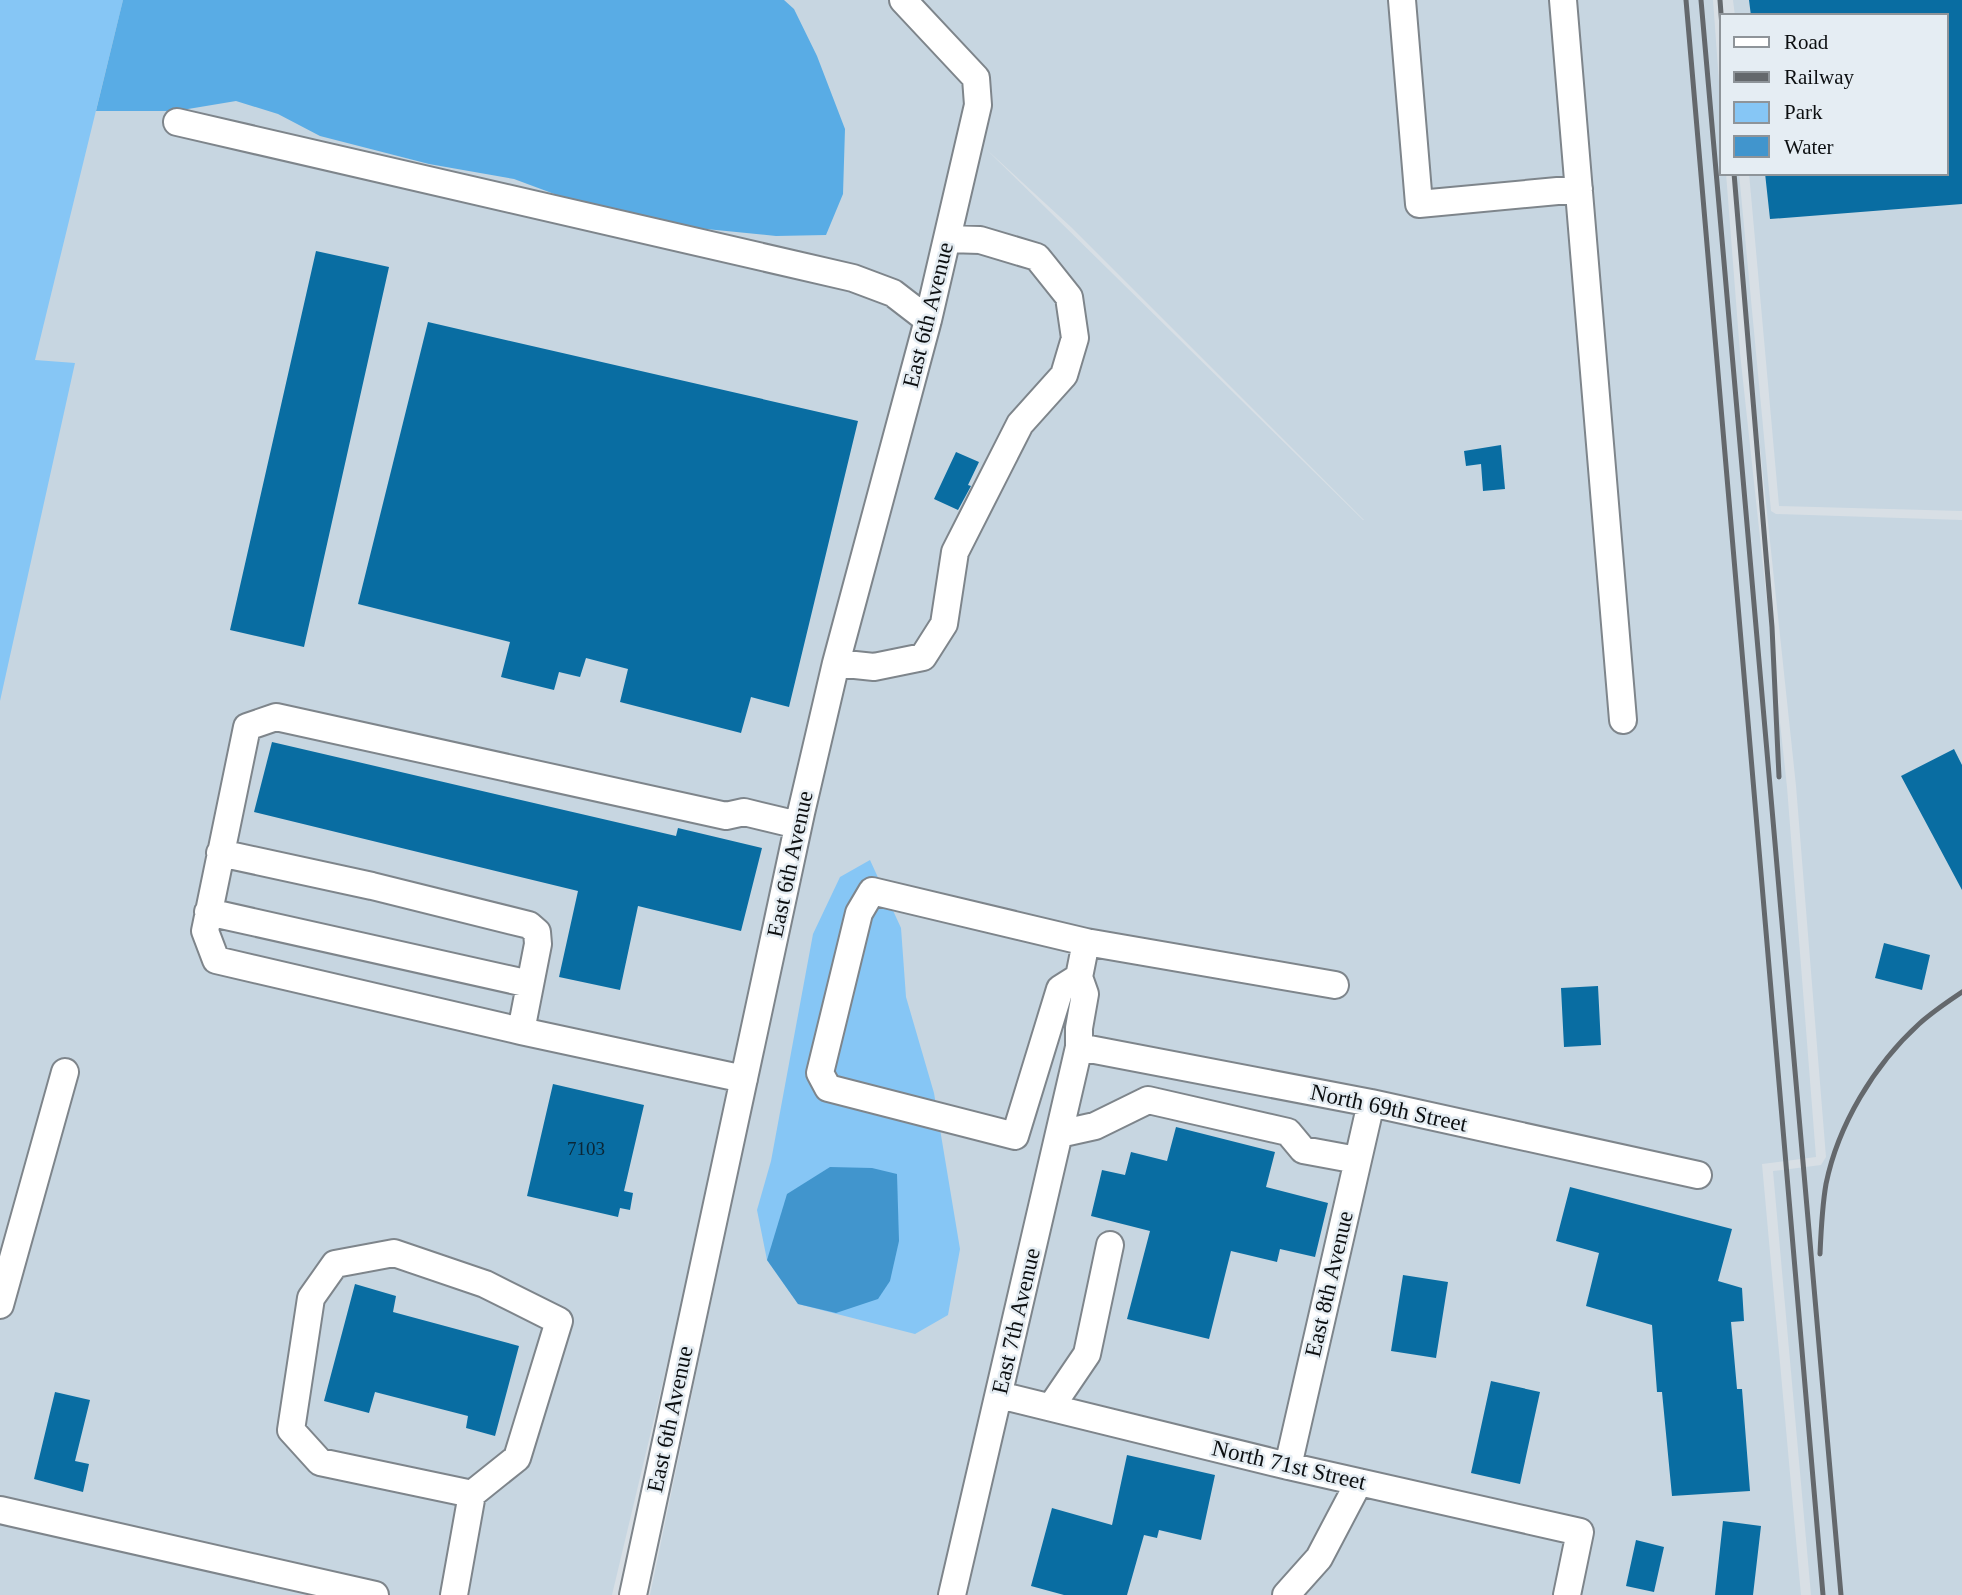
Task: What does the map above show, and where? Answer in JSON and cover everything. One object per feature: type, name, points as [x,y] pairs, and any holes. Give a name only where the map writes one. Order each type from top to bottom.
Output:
[{"type":"street","name":"East 6th Avenue","points":[[633,1595],[836,663],[928,320],[978,105],[976,78],[903,0]]},
{"type":"street","points":[[1402,0],[1419,204],[1579,190]]},
{"type":"street","points":[[1563,0],[1623,720]]},
{"type":"street","points":[[177,122],[853,278],[893,293],[928,320]]},
{"type":"street","points":[[836,663],[874,667],[923,657],[944,624],[954,552],[1020,424],[1064,375],[1075,338],[1069,297],[1037,257],[980,240],[947,239]]},
{"type":"street","points":[[744,1079],[521,1031],[216,960],[205,930],[247,727],[276,717],[726,816],[744,811],[799,825]]},
{"type":"street","points":[[220,853],[372,886],[528,925],[537,932],[538,944],[521,1031]]},
{"type":"street","points":[[1079,977],[1060,989],[1015,1136],[828,1088],[820,1073],[859,913],[872,891],[1086,942],[1335,985]]},
{"type":"street","points":[[208,912],[530,984]]},
{"type":"street","name":"East 7th Avenue","points":[[952,1595],[1079,1047],[1084,994],[1079,977],[1086,942]]},
{"type":"street","name":"North 69th Street","points":[[1079,1047],[1371,1103],[1698,1175]]},
{"type":"street","points":[[0,1305],[65,1072]]},
{"type":"street","points":[[1059,1134],[1095,1126],[1148,1100],[1288,1132],[1303,1150],[1357,1160]]},
{"type":"street","name":"East 8th Avenue","points":[[1288,1466],[1371,1103]]},
{"type":"street","points":[[1051,1408],[1087,1354],[1110,1245]]},
{"type":"street","points":[[454,1595],[472,1494],[517,1458],[559,1321],[485,1284],[394,1253],[335,1264],[311,1298],[291,1430],[320,1462],[472,1494]]},
{"type":"street","name":"North 71st Street","points":[[999,1395],[1288,1466],[1580,1532],[1567,1595]]},
{"type":"street","points":[[1286,1595],[1319,1558],[1359,1482]]},
{"type":"street","points":[[0,1510],[375,1595]]},
{"type":"shaded area","points":[[0,0],[1713,0],[1720,96],[1720,175],[1726,175],[1740,353],[1787,787],[1816,1157],[1762,1164],[1801,1595],[650,1595],[911,342],[612,1595],[0,1595]],"holes":[[[986,149],[1071,227],[1363,520]]]},
{"type":"shaded area","points":[[123,0],[784,0],[794,9],[817,56],[845,129],[843,194],[826,235],[776,236],[676,226],[584,205],[514,179],[429,164],[320,136],[278,114],[236,101],[176,111],[96,111]]},
{"type":"shaded area","points":[[1733,0],[1962,0],[1962,511],[1779,506],[1749,175],[1948,175],[1948,14],[1735,14]]},
{"type":"shaded area","points":[[1736,175],[1739,175],[1771,511],[1776,514],[1962,520],[1962,1595],[1811,1595],[1773,1171],[1821,1165],[1826,1157],[1796,786],[1750,353]]},
{"type":"green space","points":[[0,0],[123,0],[35,360],[75,363],[0,701]]},
{"type":"green space","points":[[870,860],[901,928],[906,997],[934,1093],[960,1249],[948,1315],[915,1334],[798,1304],[767,1260],[757,1210],[771,1161],[813,934],[840,877]]},
{"type":"water","points":[[830,1167],[872,1168],[897,1174],[899,1241],[890,1281],[878,1299],[836,1313],[798,1304],[767,1260],[787,1194]]},
{"type":"building","points":[[1749,0],[1962,0],[1962,204],[1770,219],[1765,175],[1948,175],[1948,14],[1751,14]]},
{"type":"building","points":[[316,251],[389,267],[304,647],[230,630]]},
{"type":"building","points":[[428,322],[858,421],[789,707],[751,697],[741,733],[620,702],[628,669],[586,658],[580,677],[559,672],[554,690],[501,677],[510,642],[358,604]]},
{"type":"building","points":[[1501,445],[1505,489],[1483,491],[1481,464],[1466,466],[1464,451]]},
{"type":"building","points":[[956,452],[979,462],[968,485],[971,486],[958,510],[934,499]]},
{"type":"building","points":[[272,742],[676,836],[678,828],[762,848],[741,931],[638,906],[620,990],[559,977],[578,891],[254,812]]},
{"type":"building","points":[[1954,749],[1962,765],[1962,890],[1901,776]]},
{"type":"building","points":[[1884,943],[1930,955],[1922,990],[1875,978]]},
{"type":"building","points":[[1598,986],[1601,1045],[1564,1047],[1561,988]]},
{"type":"building","points":[[553,1084],[644,1105],[624,1191],[633,1193],[630,1210],[620,1208],[618,1217],[527,1196]]},
{"type":"building","points":[[1176,1127],[1275,1152],[1266,1187],[1328,1203],[1315,1257],[1280,1249],[1277,1262],[1231,1251],[1209,1339],[1127,1319],[1150,1231],[1091,1216],[1102,1170],[1125,1175],[1131,1152],[1167,1161]]},
{"type":"building","points":[[1570,1187],[1732,1229],[1718,1281],[1742,1288],[1744,1321],[1731,1322],[1737,1389],[1742,1389],[1750,1491],[1672,1496],[1662,1392],[1657,1392],[1652,1325],[1586,1306],[1599,1253],[1556,1241]]},
{"type":"building","points":[[1403,1275],[1448,1282],[1436,1358],[1391,1351]]},
{"type":"building","points":[[355,1284],[396,1296],[393,1312],[519,1346],[495,1436],[466,1428],[468,1416],[375,1392],[369,1413],[324,1401]]},
{"type":"building","points":[[1491,1381],[1540,1392],[1520,1484],[1471,1473]]},
{"type":"building","points":[[55,1392],[90,1400],[75,1461],[89,1464],[83,1492],[34,1479]]},
{"type":"building","points":[[1127,1455],[1215,1475],[1201,1540],[1159,1530],[1157,1538],[1144,1535],[1127,1595],[1064,1595],[1031,1586],[1052,1508],[1112,1525]]},
{"type":"building","points":[[1723,1521],[1761,1526],[1753,1595],[1715,1595]]},
{"type":"building","points":[[1636,1540],[1664,1547],[1654,1592],[1626,1586]]},
{"type":"railway","points":[[1686,0],[1823,1595]]},
{"type":"railway","points":[[1701,0],[1841,1595]]},
{"type":"railway","points":[[1720,0],[1721,14]]},
{"type":"railway","points":[[1734,175],[1772,627],[1779,777]]},
{"type":"railway","points":[[1820,1254],[1826,1184],[1839,1140],[1860,1097],[1903,1040],[1929,1015],[1962,992]]}]
